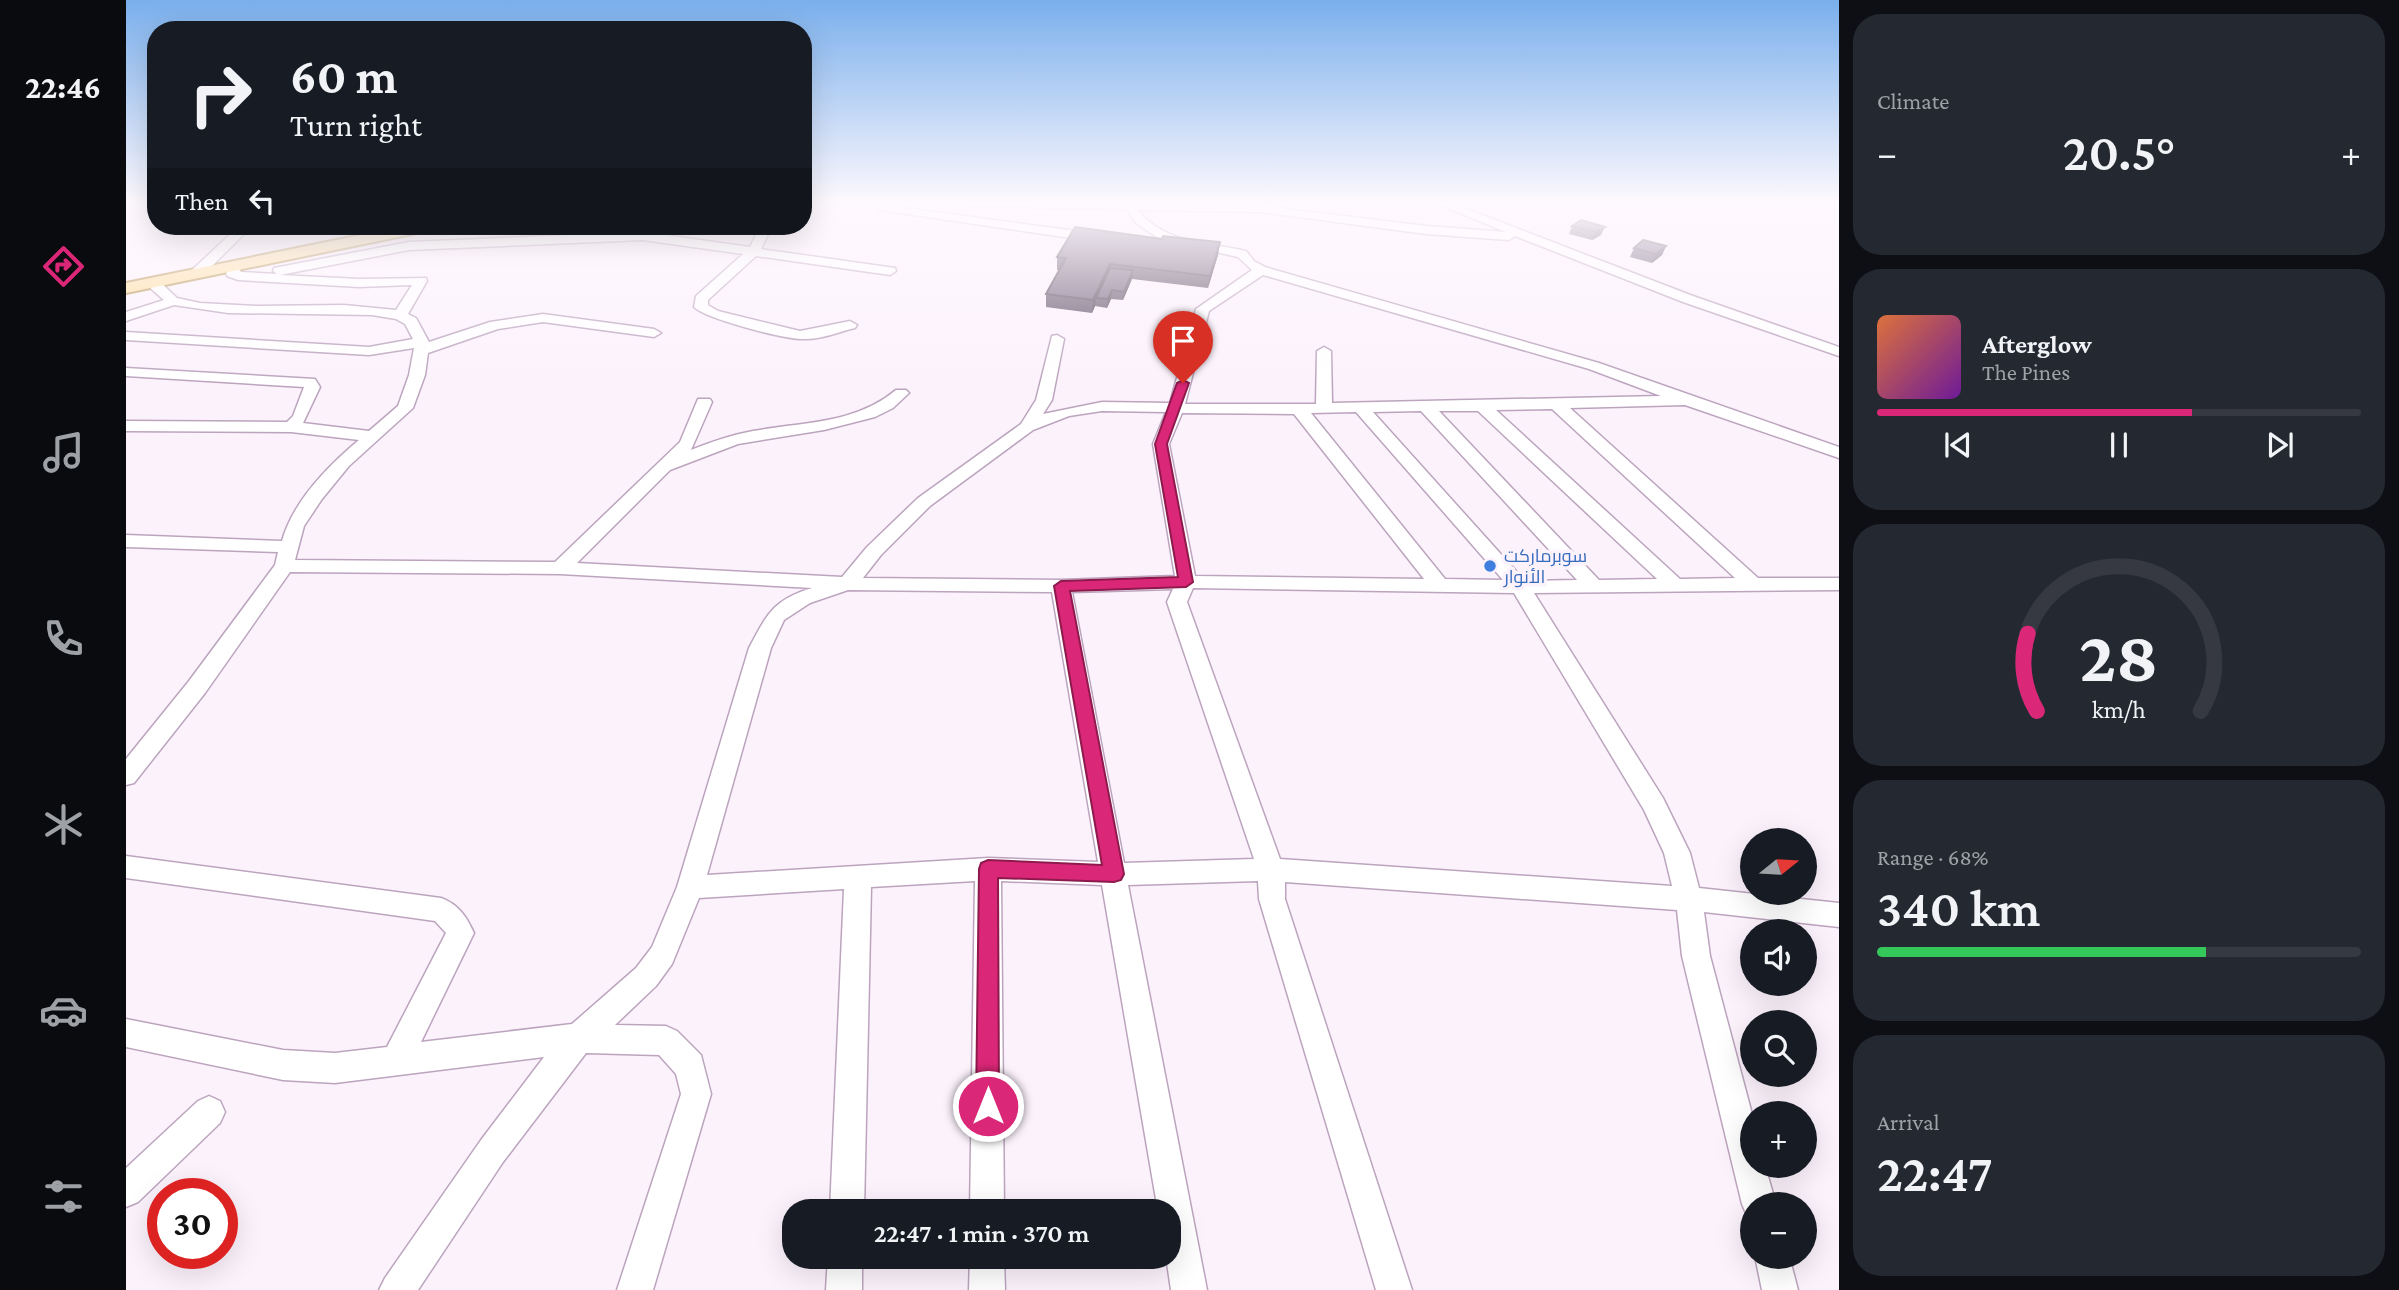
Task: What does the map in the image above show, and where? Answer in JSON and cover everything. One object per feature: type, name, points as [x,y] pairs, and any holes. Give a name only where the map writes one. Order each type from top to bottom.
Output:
[{"type":"main road","points":[[126,289],[245,263]]},
{"type":"street","points":[[197,273],[207,263]]},
{"type":"street","points":[[253,277],[315,263]]},
{"type":"street","points":[[741,263],[701,299],[701,307],[713,314],[800,335],[816,334],[850,325]]},
{"type":"street","points":[[837,263],[890,271]]},
{"type":"street","points":[[1249,263],[1261,270],[1594,366],[1839,453]]},
{"type":"street","points":[[1596,263],[1688,299],[1839,352]]},
{"type":"street","points":[[231,266],[233,274],[238,276],[359,283],[421,281],[400,315]]},
{"type":"street","points":[[1261,270],[1203,309],[1176,408],[1161,444],[1186,582],[1177,602],[1271,870],[1272,899],[1279,924],[1394,1290]]},
{"type":"street","points":[[126,776],[197,687],[284,566],[295,526],[315,496],[343,462],[405,408],[417,374],[420,346],[411,321],[400,315],[371,311],[202,308],[173,301],[153,283]]},
{"type":"street","points":[[126,317],[173,301]]},
{"type":"street","points":[[126,336],[369,351],[420,346],[524,319],[542,318],[654,333]]},
{"type":"street","points":[[1027,426],[1045,400],[1050,363],[1057,339]]},
{"type":"street","points":[[1324,351],[1324,408]]},
{"type":"street","points":[[126,372],[310,382],[312,387],[300,417],[291,427]]},
{"type":"street","points":[[668,465],[734,440],[867,415],[893,403],[901,393]]},
{"type":"street","points":[[397,1290],[492,1151],[579,1038],[646,977],[662,955],[690,887],[760,648],[776,616],[803,598],[847,584],[874,551],[924,502],[1027,426],[1054,414],[1119,404],[1176,408],[1299,409],[1686,400]]},
{"type":"street","points":[[560,568],[687,444],[705,402]]},
{"type":"street","points":[[1555,403],[1755,586]]},
{"type":"street","points":[[1482,406],[1675,585]]},
{"type":"street","points":[[1426,407],[1594,586]]},
{"type":"street","points":[[1362,408],[1520,587],[1654,804],[1677,853],[1689,899],[1696,956],[1756,1192]]},
{"type":"street","points":[[1299,409],[1439,585]]},
{"type":"street","points":[[126,426],[291,427],[370,436]]},
{"type":"street","points":[[126,541],[289,547]]},
{"type":"street","points":[[284,566],[560,568],[847,584],[1061,586],[1186,582],[1520,587],[1829,584],[1839,600]]},
{"type":"street","points":[[1061,586],[1189,1290]]},
{"type":"street","points":[[126,867],[441,910],[454,921],[460,933],[397,1059]]},
{"type":"street","points":[[690,887],[988,869],[1114,874],[1271,870],[1689,899],[1839,915]]},
{"type":"street","points":[[987,1199],[988,869]]},
{"type":"street","points":[[847,1199],[858,876]]},
{"type":"street","points":[[126,1034],[283,1065],[335,1068],[579,1038],[666,1041],[690,1066],[695,1094],[635,1290]]},
{"type":"street","points":[[126,1190],[209,1112]]},
{"type":"street","points":[[844,1290],[845,1269]]},
{"type":"street","points":[[987,1269],[987,1290]]},
{"type":"street","points":[[1775,1269],[1780,1290]]},
{"type":"building","points":[[1063,263],[1214,263],[1210,276],[1110,264],[1093,300],[1046,294]]},
{"type":"building","points":[[1110,268],[1133,270],[1124,292],[1112,290],[1108,299],[1096,298]]},
{"type":"place","name":"سوبرماركت الأنوار","points":[[1490,566]]},
{"type":"route","points":[[988,1106],[988,869],[1114,874],[1061,586],[1186,582],[1161,444],[1183,383]]}]
